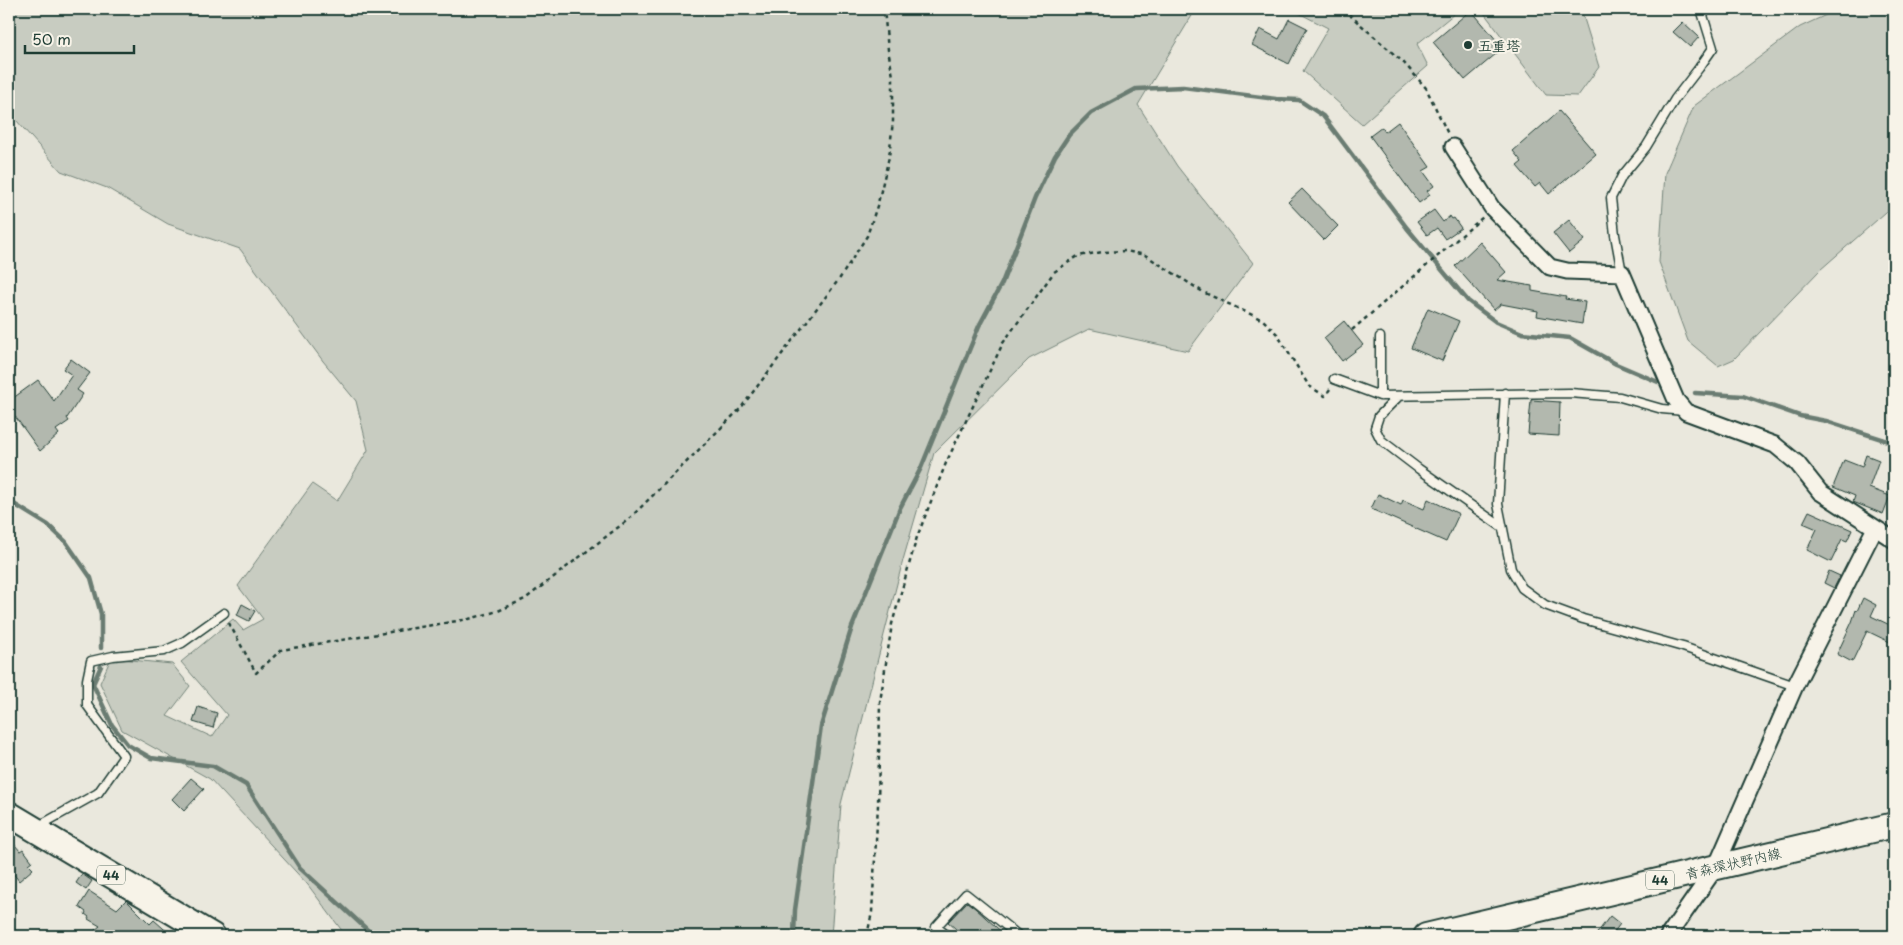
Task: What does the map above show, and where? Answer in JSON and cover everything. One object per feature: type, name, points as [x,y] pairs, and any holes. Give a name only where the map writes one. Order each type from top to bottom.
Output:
[{"type":"main road","name":"44","points":[[9,814],[213,936]]},
{"type":"main road","name":"青森環状野内線","points":[[1426,936],[1894,825]]},
{"type":"street","points":[[1454,146],[1492,208],[1550,267],[1567,272],[1622,273],[1676,400],[1686,412],[1775,445],[1797,463],[1820,492],[1894,540]]},
{"type":"street","points":[[1668,936],[1716,866],[1795,686],[1875,528]]},
{"type":"lane","points":[[1622,273],[1614,235],[1611,198],[1622,176],[1646,147],[1674,99],[1713,48],[1701,9]]},
{"type":"lane","points":[[1380,337],[1380,396]]},
{"type":"lane","points":[[1334,379],[1380,396],[1570,393],[1620,397],[1662,409],[1686,412]]},
{"type":"lane","points":[[1505,393],[1498,504],[1511,568],[1522,588],[1545,605],[1583,619],[1683,647],[1795,686]]},
{"type":"lane","points":[[1399,396],[1379,416],[1376,428],[1381,440],[1502,527]]},
{"type":"lane","points":[[34,828],[98,793],[124,756],[87,705],[87,680],[91,661],[113,656],[164,651],[182,643],[224,613]]},
{"type":"lane","points":[[948,936],[936,927],[966,894],[1019,936]]},
{"type":"path","points":[[224,613],[256,673],[281,650],[469,619],[498,611],[525,600],[629,519],[740,409],[840,278],[867,236],[878,204],[889,156],[893,120],[893,76],[884,9]]},
{"type":"path","points":[[1343,9],[1404,64],[1426,88],[1454,146]]},
{"type":"path","points":[[1352,330],[1492,208]]},
{"type":"path","points":[[867,936],[872,912],[878,815],[880,702],[892,624],[917,537],[946,463],[1003,343],[1054,272],[1078,256],[1126,251],[1145,255],[1203,292],[1263,320],[1277,334],[1309,386],[1325,396],[1330,390],[1334,379]]},
{"type":"shaded area","points":[[9,9],[1196,9],[1138,105],[1177,166],[1253,263],[1188,351],[1089,329],[1029,359],[934,453],[903,560],[841,804],[831,936],[346,936],[308,885],[210,779],[122,730],[100,683],[111,658],[172,664],[190,686],[167,716],[212,737],[227,715],[181,662],[233,619],[243,630],[263,619],[238,586],[312,484],[337,501],[368,450],[356,401],[323,361],[240,249],[168,224],[107,188],[61,171],[9,112]]},
{"type":"shaded area","points":[[1291,9],[1460,9],[1417,44],[1428,66],[1362,124],[1303,71],[1328,28]]},
{"type":"shaded area","points":[[1481,9],[1581,9],[1599,67],[1578,96],[1546,95]]},
{"type":"shaded area","points":[[1839,9],[1894,9],[1894,205],[1820,270],[1734,359],[1718,366],[1688,341],[1659,262],[1665,173],[1694,106],[1800,27]]},
{"type":"building","name":"五重塔","points":[[1471,10],[1503,48],[1465,80],[1433,42]]},
{"type":"building","points":[[1289,19],[1307,28],[1289,64],[1252,45],[1260,29],[1279,39]]},
{"type":"building","points":[[1683,22],[1699,37],[1690,47],[1673,32]]},
{"type":"building","points":[[1559,111],[1596,154],[1549,194],[1540,183],[1535,187],[1517,166],[1522,162],[1513,151]]},
{"type":"building","points":[[1398,122],[1430,167],[1423,171],[1434,186],[1427,191],[1430,195],[1419,203],[1370,136],[1382,127],[1385,132]]},
{"type":"building","points":[[1302,189],[1338,226],[1324,240],[1288,202]]},
{"type":"building","points":[[1434,210],[1443,222],[1450,216],[1452,219],[1454,218],[1461,228],[1445,239],[1437,228],[1427,235],[1417,222]]},
{"type":"building","points":[[1569,220],[1585,240],[1569,253],[1553,233]]},
{"type":"building","points":[[1480,242],[1506,272],[1497,280],[1532,286],[1532,291],[1585,302],[1582,324],[1537,316],[1538,311],[1501,304],[1494,310],[1455,266]]},
{"type":"building","points":[[1428,308],[1459,321],[1442,361],[1411,348]]},
{"type":"building","points":[[1344,321],[1363,345],[1342,361],[1324,338]]},
{"type":"building","points":[[71,359],[90,373],[77,390],[83,394],[67,418],[69,421],[56,430],[59,434],[40,451],[9,408],[9,401],[38,380],[54,401],[72,375],[63,369]]},
{"type":"building","points":[[1531,400],[1560,402],[1559,436],[1528,434]]},
{"type":"building","points":[[1866,455],[1879,460],[1869,488],[1890,496],[1883,514],[1853,502],[1855,496],[1833,487],[1844,460],[1862,467]]},
{"type":"building","points":[[1378,494],[1401,505],[1403,500],[1424,509],[1428,499],[1459,514],[1446,542],[1371,509]]},
{"type":"building","points":[[1809,511],[1852,530],[1847,541],[1842,539],[1831,562],[1807,550],[1817,529],[1803,523]]},
{"type":"building","points":[[1829,571],[1840,576],[1834,588],[1824,583]]},
{"type":"building","points":[[1863,598],[1876,605],[1871,616],[1894,627],[1894,644],[1867,631],[1852,662],[1837,654]]},
{"type":"building","points":[[242,604],[255,611],[249,621],[237,615]]},
{"type":"building","points":[[198,707],[217,713],[213,728],[193,722]]},
{"type":"building","points":[[191,778],[204,789],[184,811],[172,799]]},
{"type":"building","points":[[15,845],[20,851],[23,849],[32,861],[28,864],[33,869],[19,881],[9,868],[9,851]]},
{"type":"building","points":[[82,874],[92,881],[86,890],[76,883]]},
{"type":"building","points":[[89,891],[117,909],[126,900],[150,924],[154,920],[172,936],[101,936],[95,930],[100,926],[88,919],[89,917],[85,914],[86,912],[79,907]]},
{"type":"building","points":[[967,902],[1006,936],[964,936],[948,922]]},
{"type":"building","points":[[1610,916],[1620,924],[1611,936],[1595,936]]},
{"type":"waterway","points":[[794,936],[795,910],[821,726],[852,627],[900,508],[921,468],[979,326],[1002,283],[1035,198],[1055,156],[1069,135],[1091,113],[1136,89],[1183,87],[1276,99],[1299,100],[1323,116],[1407,228],[1468,301],[1496,322],[1522,333],[1570,338],[1616,364],[1658,382]]},
{"type":"waterway","points":[[1695,393],[1743,396],[1800,416],[1826,421],[1894,443]]},
{"type":"waterway","points":[[9,501],[48,525],[66,542],[91,578],[101,614],[101,648]]},
{"type":"waterway","points":[[101,666],[93,684],[112,725],[128,745],[151,758],[213,766],[246,785],[300,868],[374,936]]},
{"type":"place","name":"五重塔","points":[[1468,45]]}]
